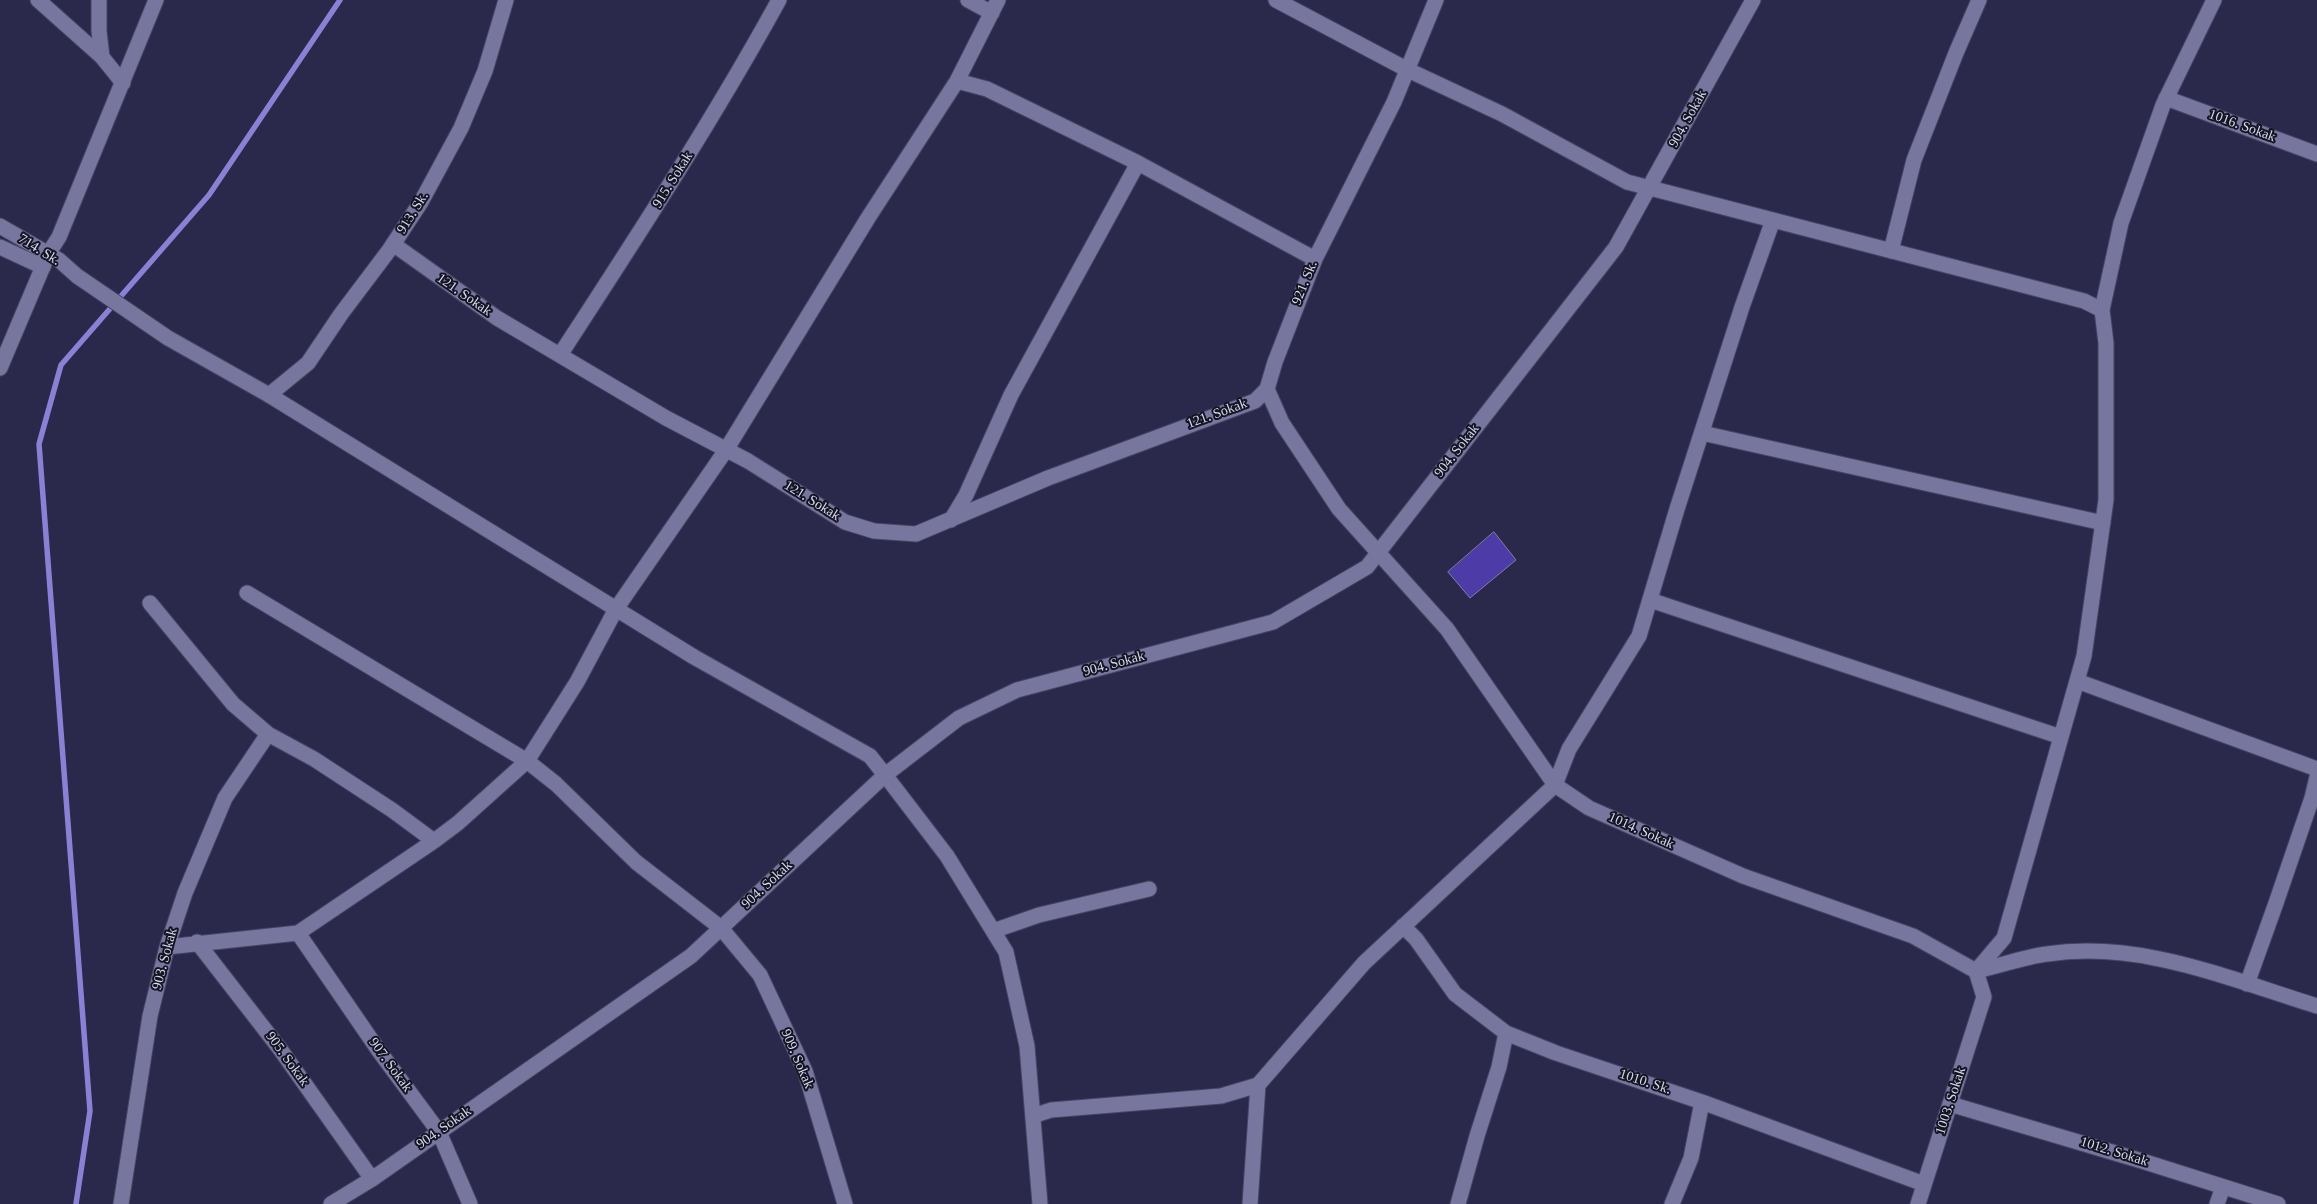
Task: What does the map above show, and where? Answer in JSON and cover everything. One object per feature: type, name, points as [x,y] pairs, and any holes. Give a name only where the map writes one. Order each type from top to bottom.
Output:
[{"type":"street","points":[[38,0],[102,58],[123,83]]},
{"type":"street","points":[[99,0],[99,31],[102,58]]},
{"type":"street","points":[[0,368],[46,260],[59,237],[156,0]]},
{"type":"street","name":"913. Sk.","points":[[268,395],[308,363],[421,202],[461,128],[486,71],[506,0]]},
{"type":"street","name":"915. Sokak","points":[[560,355],[657,205],[745,62],[779,0]]},
{"type":"street","points":[[168,947],[197,942],[298,933],[434,841],[458,823],[527,762],[577,682],[616,609],[726,450],[868,218],[957,82],[995,6],[968,0]]},
{"type":"street","points":[[1276,0],[1408,70],[1502,114],[1627,182],[2084,301],[2102,310]]},
{"type":"street","name":"921. Sk.","points":[[1267,389],[1278,353],[1315,258],[1394,102],[1436,0]]},
{"type":"street","name":"904. Sokak","points":[[331,1204],[372,1179],[691,956],[885,775],[959,718],[1018,690],[1273,622],[1367,566],[1616,246],[1753,0]]},
{"type":"street","points":[[1891,251],[1914,160],[1956,53],[1980,0]]},
{"type":"street","points":[[1976,970],[2004,938],[2084,656],[2106,500],[2106,343],[2102,310],[2121,223],[2166,98],[2214,0]]},
{"type":"street","points":[[957,82],[987,88],[1138,163],[1315,258]]},
{"type":"street","name":"1016. Sokak","points":[[2166,98],[2317,154]]},
{"type":"street","points":[[951,520],[966,495],[1011,396],[1138,163]]},
{"type":"street","points":[[1033,1116],[1051,1110],[1221,1096],[1258,1085],[1364,963],[1555,785],[1569,749],[1639,636],[1702,433],[1773,220]]},
{"type":"street","name":"714. Sk.","points":[[0,226],[46,260],[77,276],[168,338],[268,395],[694,657],[870,756],[947,856],[1006,952],[1027,1046],[1040,1204]]},
{"type":"street","name":"121. Sokak","points":[[393,244],[497,318],[666,418],[726,450],[845,522],[874,531],[916,534],[1048,478],[1255,401],[1267,389]]},
{"type":"street","points":[[0,247],[46,260]]},
{"type":"street","points":[[1267,389],[1282,423],[1339,509],[1379,552]]},
{"type":"street","points":[[1702,433],[2103,524]]},
{"type":"street","name":"1014. Sokak","points":[[1379,552],[1446,629],[1555,785],[1588,808],[1743,876],[1913,936],[1976,970]]},
{"type":"street","name":"909. Sokak","points":[[247,593],[527,762],[556,784],[636,862],[721,928],[760,976],[805,1071],[845,1204]]},
{"type":"street","points":[[1650,600],[2061,737]]},
{"type":"street","points":[[150,603],[233,704],[268,734],[314,759],[392,810],[434,841]]},
{"type":"street","points":[[2077,681],[2317,769]]},
{"type":"street","name":"903. Sokak","points":[[121,1204],[150,1016],[168,947],[185,893],[225,798],[268,734]]},
{"type":"street","points":[[2246,984],[2304,823],[2317,777]]},
{"type":"street","points":[[993,932],[1039,915],[1149,889]]},
{"type":"street","name":"1010. Sk.","points":[[1403,926],[1416,939],[1455,994],[1506,1033],[1556,1053],[1702,1102],[1924,1184]]},
{"type":"street","name":"907. Sokak","points":[[298,933],[379,1051],[439,1132],[470,1204]]},
{"type":"street","name":"905. Sokak","points":[[197,942],[280,1049],[372,1179]]},
{"type":"street","points":[[1976,970],[2046,954],[2111,951],[2175,961],[2317,1006]]},
{"type":"street","name":"1003. Sokak","points":[[1918,1204],[1984,997],[1976,970]]},
{"type":"street","points":[[1458,1204],[1499,1068],[1506,1033]]},
{"type":"street","points":[[1250,1204],[1258,1085]]},
{"type":"street","points":[[1672,1204],[1691,1158],[1702,1102]]},
{"type":"street","name":"1012. Sokak","points":[[1950,1104],[2278,1204]]},
{"type":"street","points":[[2217,1204],[2223,1187]]},
{"type":"building","points":[[1494,532],[1516,560],[1470,598],[1448,572]]},
{"type":"waterway","points":[[76,1204],[90,1111],[39,444],[61,365],[209,195],[340,0]]}]
